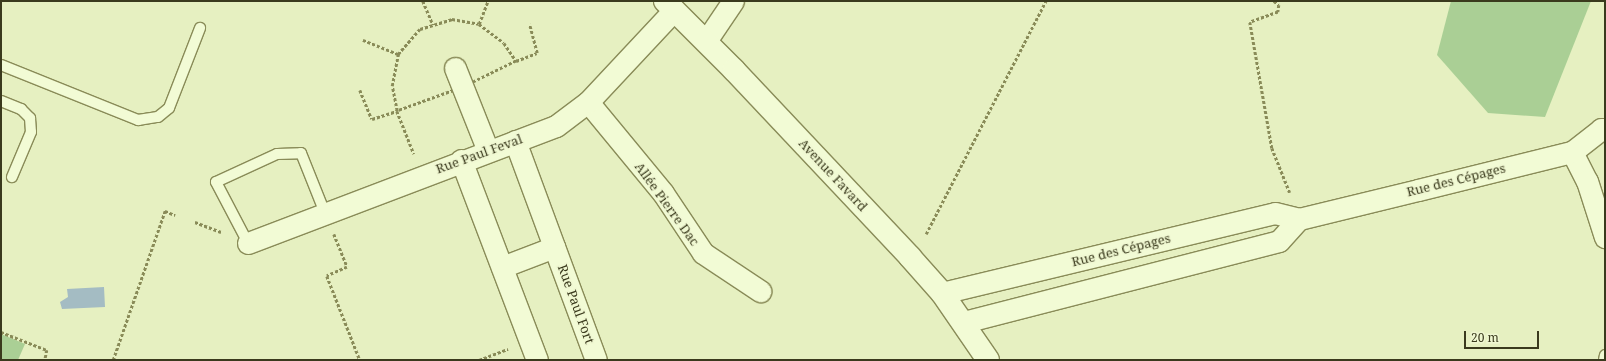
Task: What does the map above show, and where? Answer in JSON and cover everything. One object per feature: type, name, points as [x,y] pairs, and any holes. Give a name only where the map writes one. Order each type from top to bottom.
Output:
[{"type":"street","points":[[706,41],[733,1]]},
{"type":"street","name":"Avenue Favard","points":[[670,6],[706,41],[942,293],[964,322],[988,360]]},
{"type":"street","name":"Rue Paul Feval","points":[[248,243],[461,160],[556,126],[588,102],[670,6]]},
{"type":"street","points":[[455,68],[488,151]]},
{"type":"street","name":"Allée Pierre Dac","points":[[588,102],[663,193],[703,253],[760,291]]},
{"type":"street","name":"Rue des Cépages","points":[[942,293],[1275,213],[1300,219],[1572,152],[1601,129],[1605,129]]},
{"type":"street","name":"Rue Paul Fort","points":[[515,141],[596,360]]},
{"type":"street","points":[[1572,152],[1587,181],[1605,237]]},
{"type":"street","points":[[461,160],[537,360]]},
{"type":"street","points":[[964,322],[1279,241],[1300,219]]},
{"type":"street","name":"Rue Paul Fort","points":[[502,268],[554,248]]},
{"type":"lane","points":[[1,65],[138,120],[158,117],[169,108],[200,28]]},
{"type":"lane","points":[[1,101],[21,109],[30,118],[31,132],[12,177]]},
{"type":"lane","points":[[248,243],[216,182],[277,154],[301,153],[325,213]]},
{"type":"lane","points":[[1604,360],[1605,355]]},
{"type":"path","points":[[423,1],[433,25]]},
{"type":"path","points":[[479,24],[488,1]]},
{"type":"path","points":[[926,234],[1046,1]]},
{"type":"path","points":[[1257,1],[1273,1],[1279,5],[1278,12],[1250,22],[1272,148],[1291,195]]},
{"type":"path","points":[[516,61],[537,53],[529,24]]},
{"type":"path","points":[[363,40],[398,54]]},
{"type":"path","points":[[360,90],[372,119],[397,111],[422,176]]},
{"type":"path","points":[[113,360],[165,211],[175,215]]},
{"type":"path","points":[[325,213],[347,267],[327,276],[360,360]]},
{"type":"path","points":[[1,332],[47,350],[45,360]]},
{"type":"path","points":[[479,360],[529,340]]},
{"type":"green space","points":[[1451,1],[1591,1],[1545,117],[1488,113],[1437,55]]},
{"type":"green space","points":[[1,334],[25,344],[18,360],[1,360]]},
{"type":"water","points":[[104,287],[105,307],[62,309],[60,302],[68,297],[67,289]]}]
